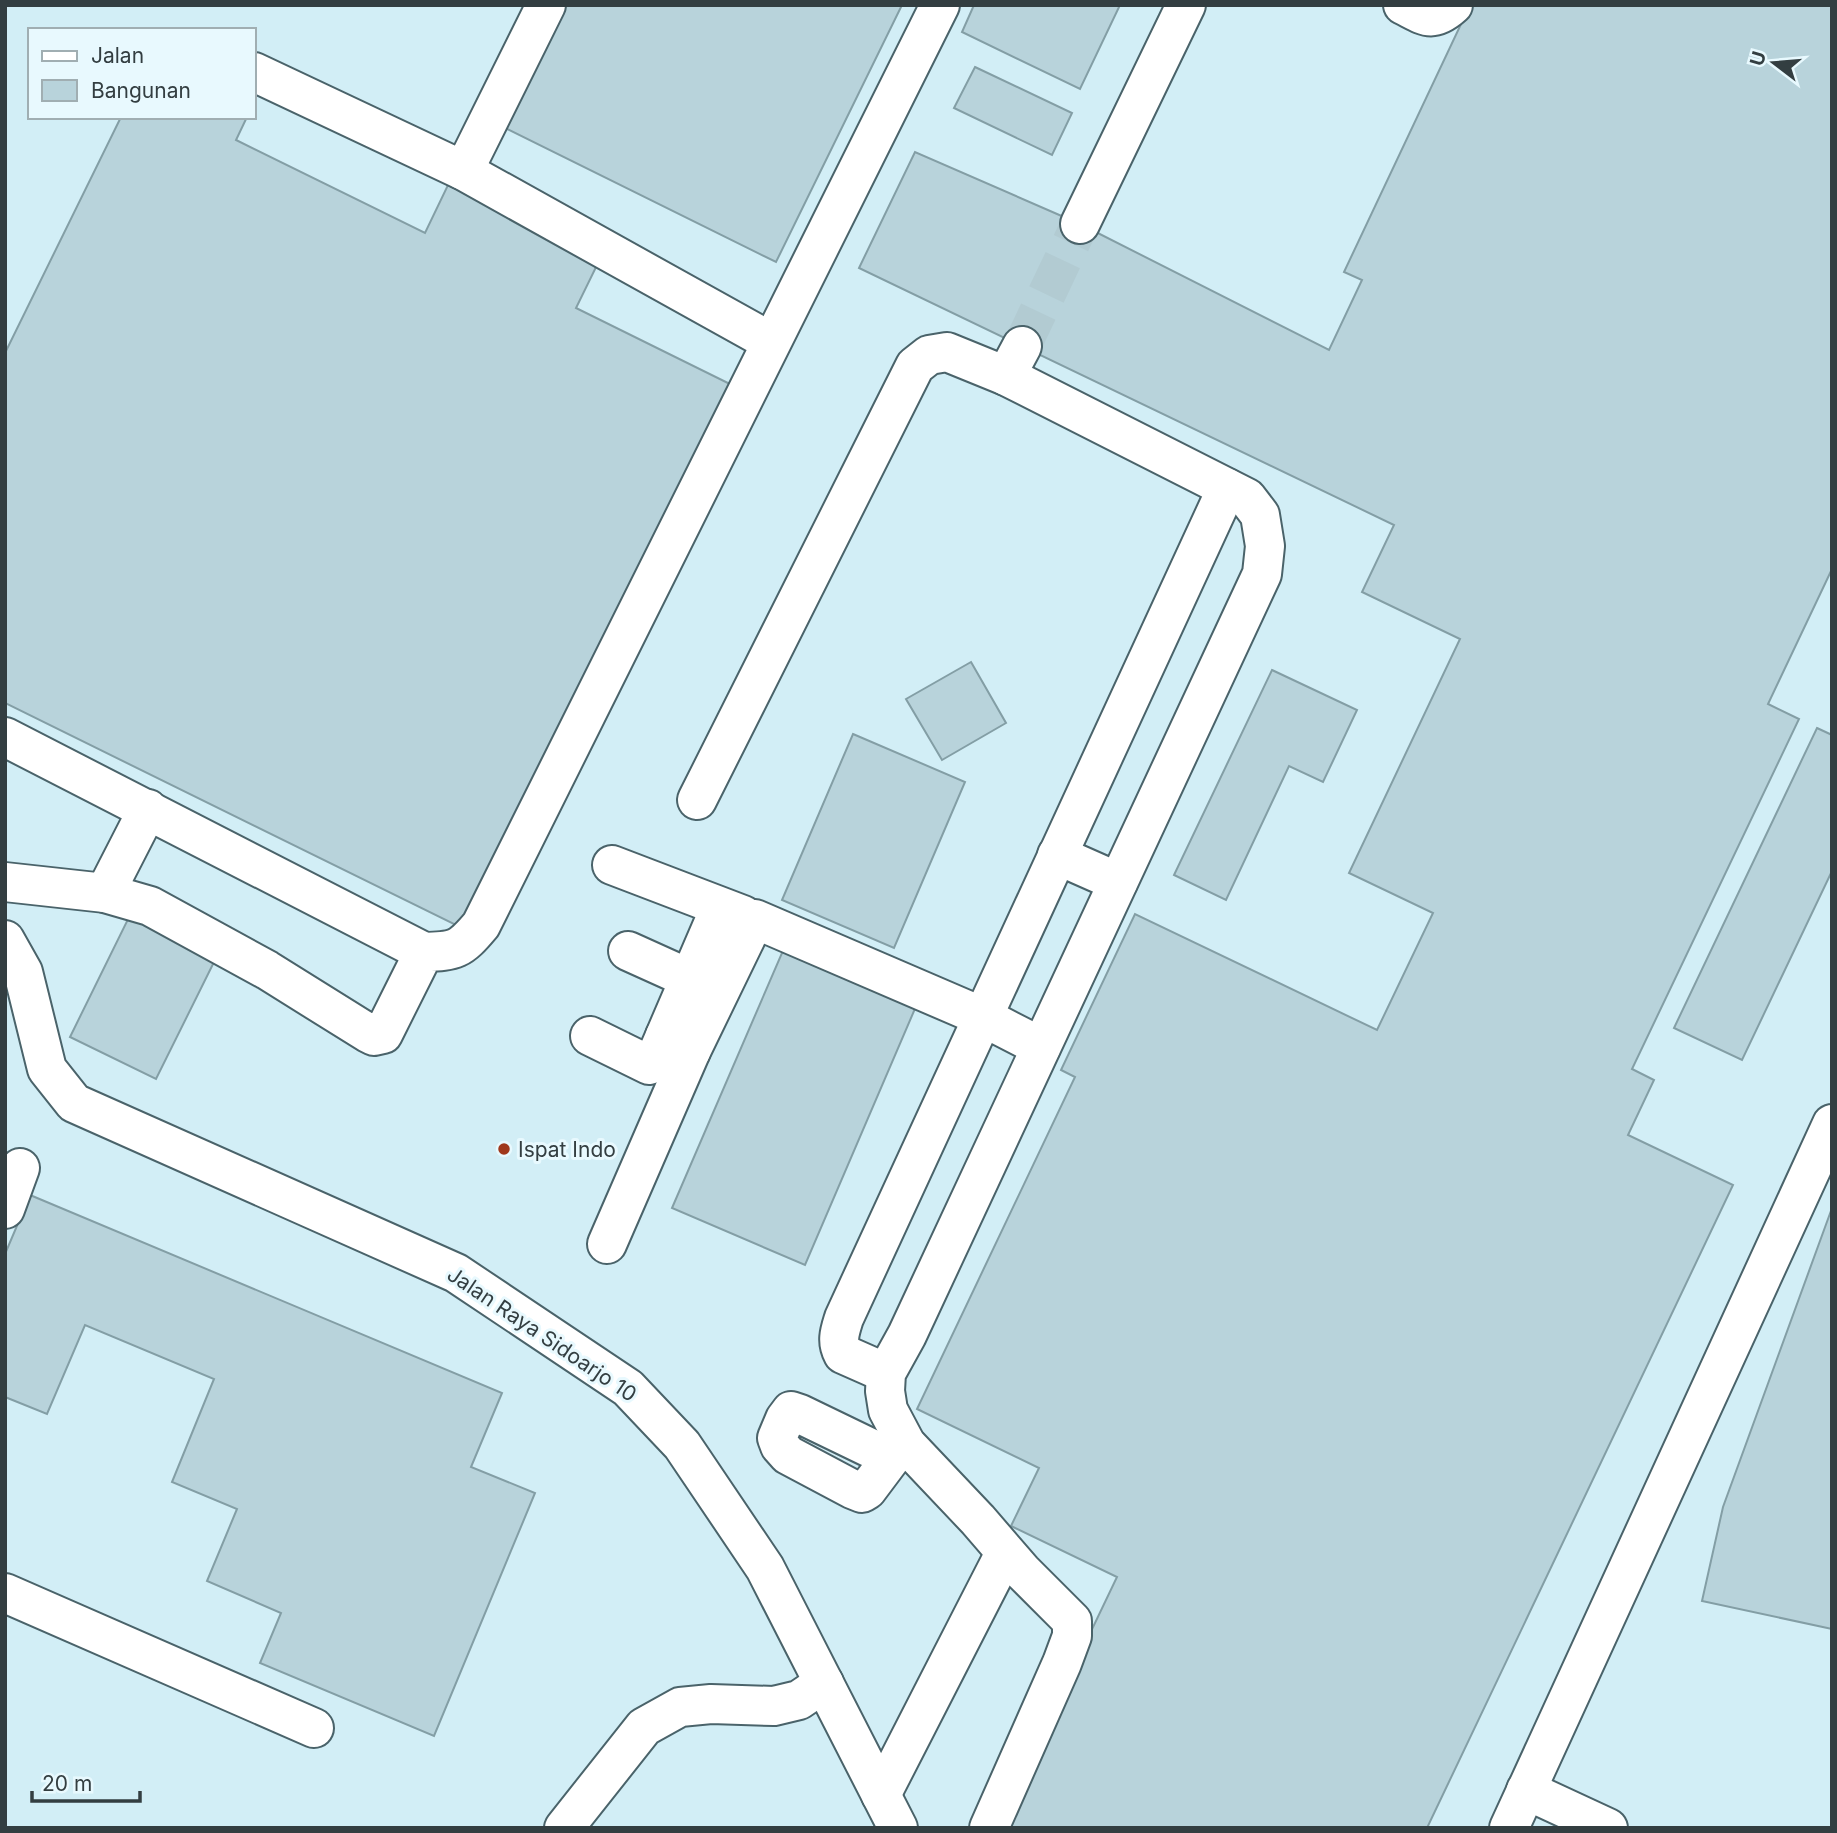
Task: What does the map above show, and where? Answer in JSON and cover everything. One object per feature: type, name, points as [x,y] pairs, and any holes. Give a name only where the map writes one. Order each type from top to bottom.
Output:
[{"type":"street","points":[[462,170],[545,5]]},
{"type":"street","points":[[5,737],[424,951],[451,951],[465,942],[481,925],[940,5]]},
{"type":"street","points":[[1080,224],[1186,5]]},
{"type":"street","points":[[1403,5],[1429,17],[1442,15],[1453,5]]},
{"type":"street","points":[[256,73],[462,170],[771,342]]},
{"type":"street","points":[[697,800],[915,366],[929,355],[947,352],[1014,361],[1247,498],[1260,515],[1265,546],[1262,574],[886,1373],[885,1391],[898,1451],[978,1520],[1005,1553],[1072,1621],[1072,1636],[989,1828]]},
{"type":"street","points":[[886,1373],[843,1354],[838,1336],[844,1318],[1227,488]]},
{"type":"street","points":[[105,893],[148,809]]},
{"type":"street","points":[[1057,855],[1118,882]]},
{"type":"street","points":[[611,865],[738,913],[983,1017],[1041,1047]]},
{"type":"street","points":[[5,882],[105,893],[150,905],[267,970],[374,1036],[383,1034],[424,951]]},
{"type":"street","points":[[590,1036],[649,1065],[678,1044],[690,979],[738,913]]},
{"type":"street","points":[[607,1244],[678,1044],[738,913]]},
{"type":"street","name":"Jalan Raya Sidoarjo 10","points":[[5,940],[23,972],[47,1069],[74,1104],[456,1273],[628,1388],[682,1445],[765,1568],[889,1812]]},
{"type":"street","points":[[628,951],[690,979]]},
{"type":"street","points":[[1509,1828],[1832,1124]]},
{"type":"street","points":[[5,1209],[20,1168]]},
{"type":"street","points":[[889,1812],[1005,1553]]},
{"type":"street","points":[[5,1592],[314,1728]]},
{"type":"street","points":[[564,1828],[644,1727],[680,1707],[711,1704],[774,1706],[799,1700],[824,1684]]},
{"type":"street","points":[[1526,1790],[1608,1828]]},
{"type":"building","points":[[550,5],[902,5],[776,262],[493,122]]},
{"type":"building","points":[[974,5],[1120,5],[1080,89],[962,32]]},
{"type":"building","points":[[1470,5],[1832,5],[1832,569],[1768,704],[1799,719],[1632,1069],[1654,1080],[1628,1135],[1733,1185],[1427,1828],[997,1828],[1117,1577],[1011,1526],[1039,1468],[917,1409],[1075,1077],[1061,1070],[1135,914],[1377,1030],[1433,913],[1349,873],[1460,639],[1362,592],[1394,525],[859,268],[915,152],[1080,224],[1329,350],[1362,280],[1344,272]]},
{"type":"building","points":[[975,67],[1072,113],[1052,155],[954,108]]},
{"type":"building","points":[[120,119],[246,119],[236,140],[425,233],[448,185],[600,259],[576,308],[732,385],[466,930],[5,703],[5,353]]},
{"type":"building","points":[[971,662],[1006,723],[942,760],[906,699]]},
{"type":"building","points":[[1272,670],[1357,710],[1323,782],[1289,766],[1226,900],[1174,875]]},
{"type":"building","points":[[1817,728],[1832,735],[1832,871],[1742,1060],[1674,1028]]},
{"type":"building","points":[[853,734],[965,782],[894,948],[782,900]]},
{"type":"building","points":[[133,909],[219,952],[156,1079],[70,1037]]},
{"type":"building","points":[[788,939],[920,997],[805,1265],[672,1208]]},
{"type":"building","points":[[30,1195],[502,1393],[471,1467],[535,1493],[434,1736],[260,1663],[281,1613],[207,1581],[237,1509],[172,1482],[214,1379],[85,1325],[47,1414],[5,1397],[5,1254]]},
{"type":"building","points":[[1832,1208],[1832,1629],[1702,1601],[1723,1507]]},
{"type":"tunnel","points":[[1022,346],[1080,224]]},
{"type":"place","name":"Ispat Indo","points":[[504,1149]]}]
